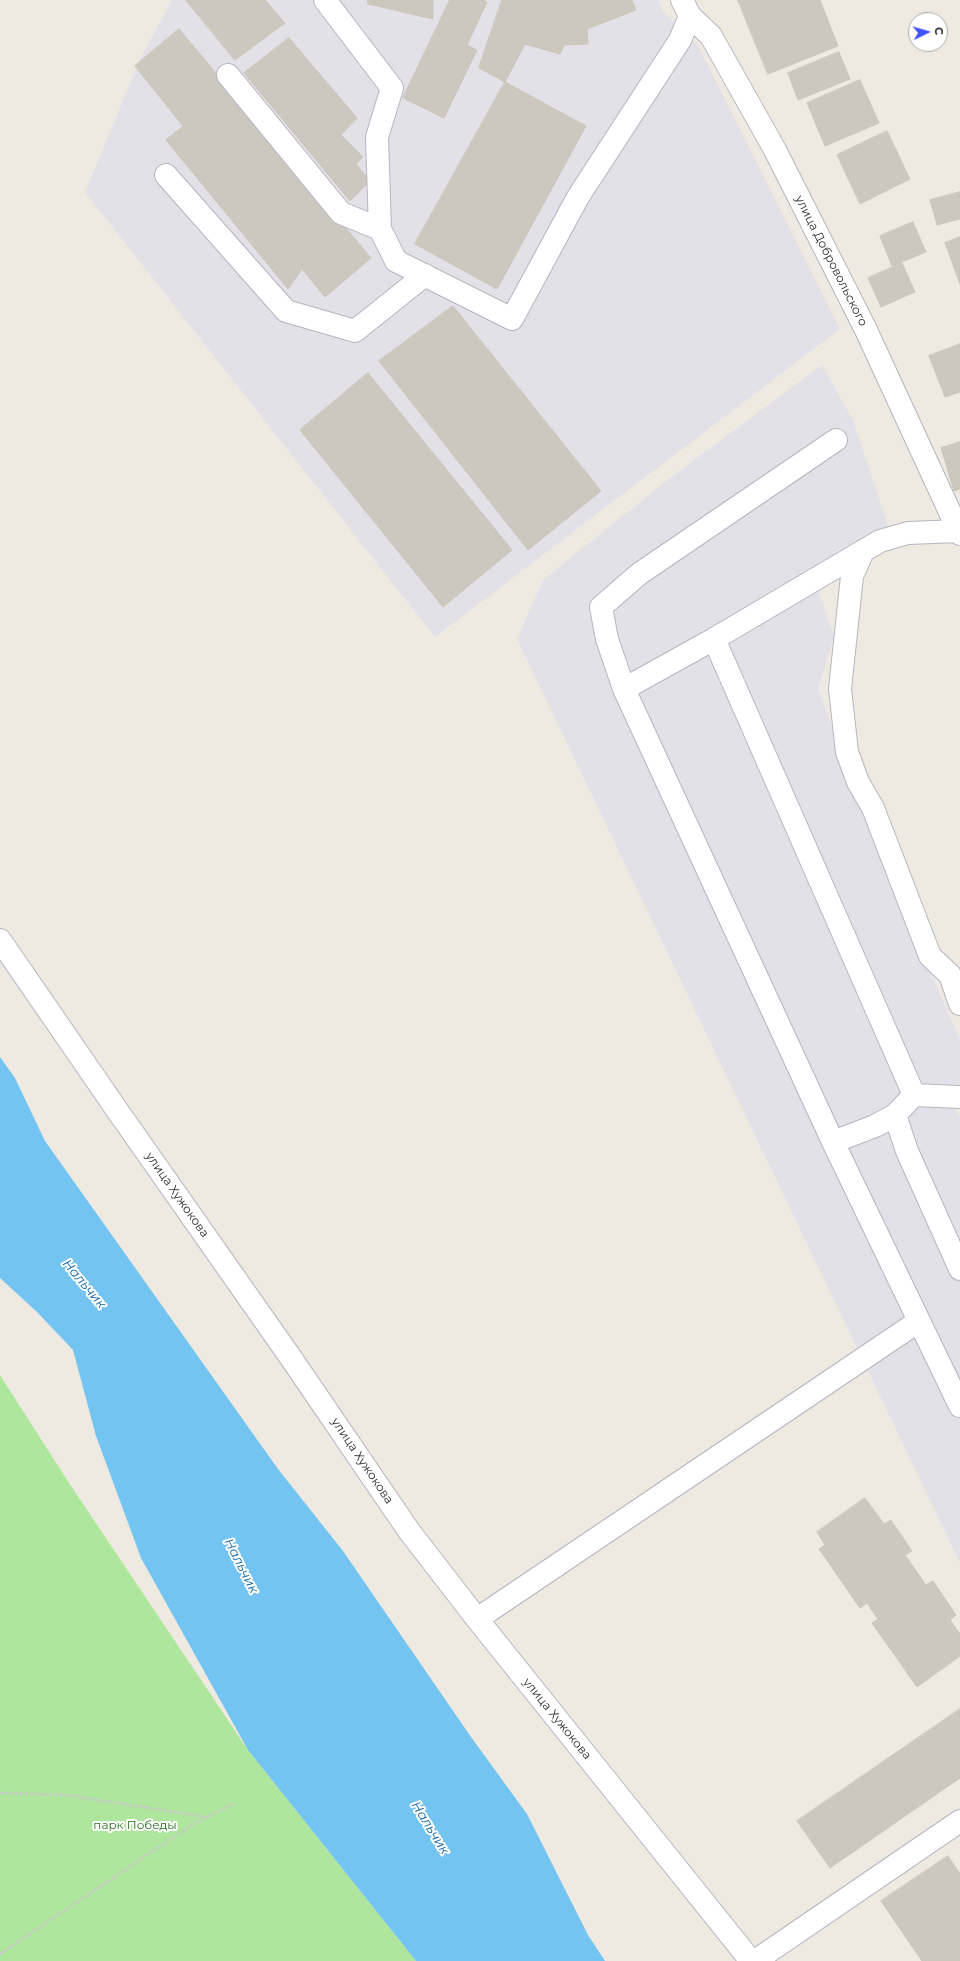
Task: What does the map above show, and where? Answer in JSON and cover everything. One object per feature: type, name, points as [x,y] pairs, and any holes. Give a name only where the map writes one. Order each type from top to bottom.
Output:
[{"type":"street","points":[[325,0],[392,88],[377,137],[380,229],[396,260],[512,319],[578,197],[680,40],[686,8]]},
{"type":"street","name":"улица Добровольского","points":[[686,8],[711,36],[775,150],[866,330],[960,532]]},
{"type":"street","points":[[228,75],[341,213],[380,229]]},
{"type":"street","points":[[166,175],[286,311],[354,331],[425,275]]},
{"type":"street","points":[[836,440],[639,574],[601,607],[607,639],[624,689],[833,1142],[960,1406]]},
{"type":"street","points":[[624,689],[714,639],[880,541],[908,533],[960,532]]},
{"type":"street","points":[[863,551],[852,576],[840,689],[847,752],[858,782],[873,808],[930,956],[950,975],[960,1004]]},
{"type":"street","points":[[714,639],[914,1095]]},
{"type":"street","name":"улица Хужокова","points":[[0,940],[116,1110],[291,1358],[409,1531],[477,1619],[751,1961]]},
{"type":"street","points":[[833,1142],[875,1126],[895,1115],[914,1095],[960,1097]]},
{"type":"street","points":[[895,1115],[907,1152],[960,1269]]},
{"type":"street","points":[[477,1619],[919,1321]]},
{"type":"street","points":[[755,1961],[960,1821]]},
{"type":"path","points":[[0,1793],[66,1795],[206,1818]]},
{"type":"path","points":[[0,1954],[187,1828],[234,1804]]},
{"type":"shaded area","points":[[172,0],[659,0],[663,11],[699,47],[840,329],[435,637],[85,192],[142,55]]},
{"type":"shaded area","points":[[822,365],[853,420],[888,526],[818,590],[834,636],[818,689],[904,913],[960,1039],[960,1098],[956,1110],[960,1118],[960,1563],[517,639],[543,580],[679,471]]},
{"type":"green space","name":"парк Победы","points":[[0,1375],[69,1483],[248,1750],[416,1961],[0,1961]]},
{"type":"water","name":"Нальчик","points":[[0,1057],[15,1078],[45,1141],[278,1469],[343,1551],[471,1737],[527,1814],[588,1935],[605,1961],[416,1961],[248,1750],[141,1558],[96,1436],[73,1350],[37,1312],[0,1278]]},
{"type":"building","points":[[186,0],[265,0],[285,23],[235,60]]},
{"type":"building","points":[[368,0],[433,0],[433,19],[368,4]]},
{"type":"building","points":[[450,0],[483,0],[487,2],[467,45],[477,50],[444,118],[403,98]]},
{"type":"building","points":[[502,0],[632,0],[636,10],[587,29],[588,44],[564,45],[560,54],[525,44],[505,82],[479,68]]},
{"type":"building","points":[[738,0],[820,0],[838,46],[768,74]]},
{"type":"building","points":[[179,29],[371,258],[325,297],[302,269],[288,289],[166,140],[183,126],[135,66]]},
{"type":"building","points":[[289,38],[357,118],[341,135],[363,157],[356,164],[370,181],[350,201],[244,73]]},
{"type":"building","points":[[839,52],[850,79],[798,100],[788,73]]},
{"type":"building","points":[[860,80],[879,123],[825,146],[807,103]]},
{"type":"building","points":[[505,82],[586,126],[497,289],[415,244]]},
{"type":"building","points":[[887,131],[910,179],[860,204],[837,155]]},
{"type":"building","points":[[960,192],[960,219],[937,225],[930,200]]},
{"type":"building","points":[[913,222],[926,252],[892,266],[880,236]]},
{"type":"building","points":[[960,237],[960,284],[945,243]]},
{"type":"building","points":[[902,263],[915,292],[881,307],[868,278]]},
{"type":"building","points":[[453,306],[601,491],[528,550],[379,361]]},
{"type":"building","points":[[960,344],[960,392],[945,397],[929,356]]},
{"type":"building","points":[[368,373],[512,550],[443,607],[300,430]]},
{"type":"building","points":[[960,442],[960,489],[954,491],[941,448]]},
{"type":"building","points":[[865,1498],[884,1524],[891,1520],[912,1551],[905,1555],[926,1585],[933,1581],[956,1615],[950,1620],[960,1634],[960,1656],[917,1687],[872,1623],[878,1619],[867,1603],[860,1608],[819,1549],[825,1545],[817,1532]]},
{"type":"building","points":[[960,1709],[960,1778],[830,1868],[797,1821]]},
{"type":"building","points":[[948,1856],[960,1874],[960,1961],[922,1961],[881,1901]]}]
